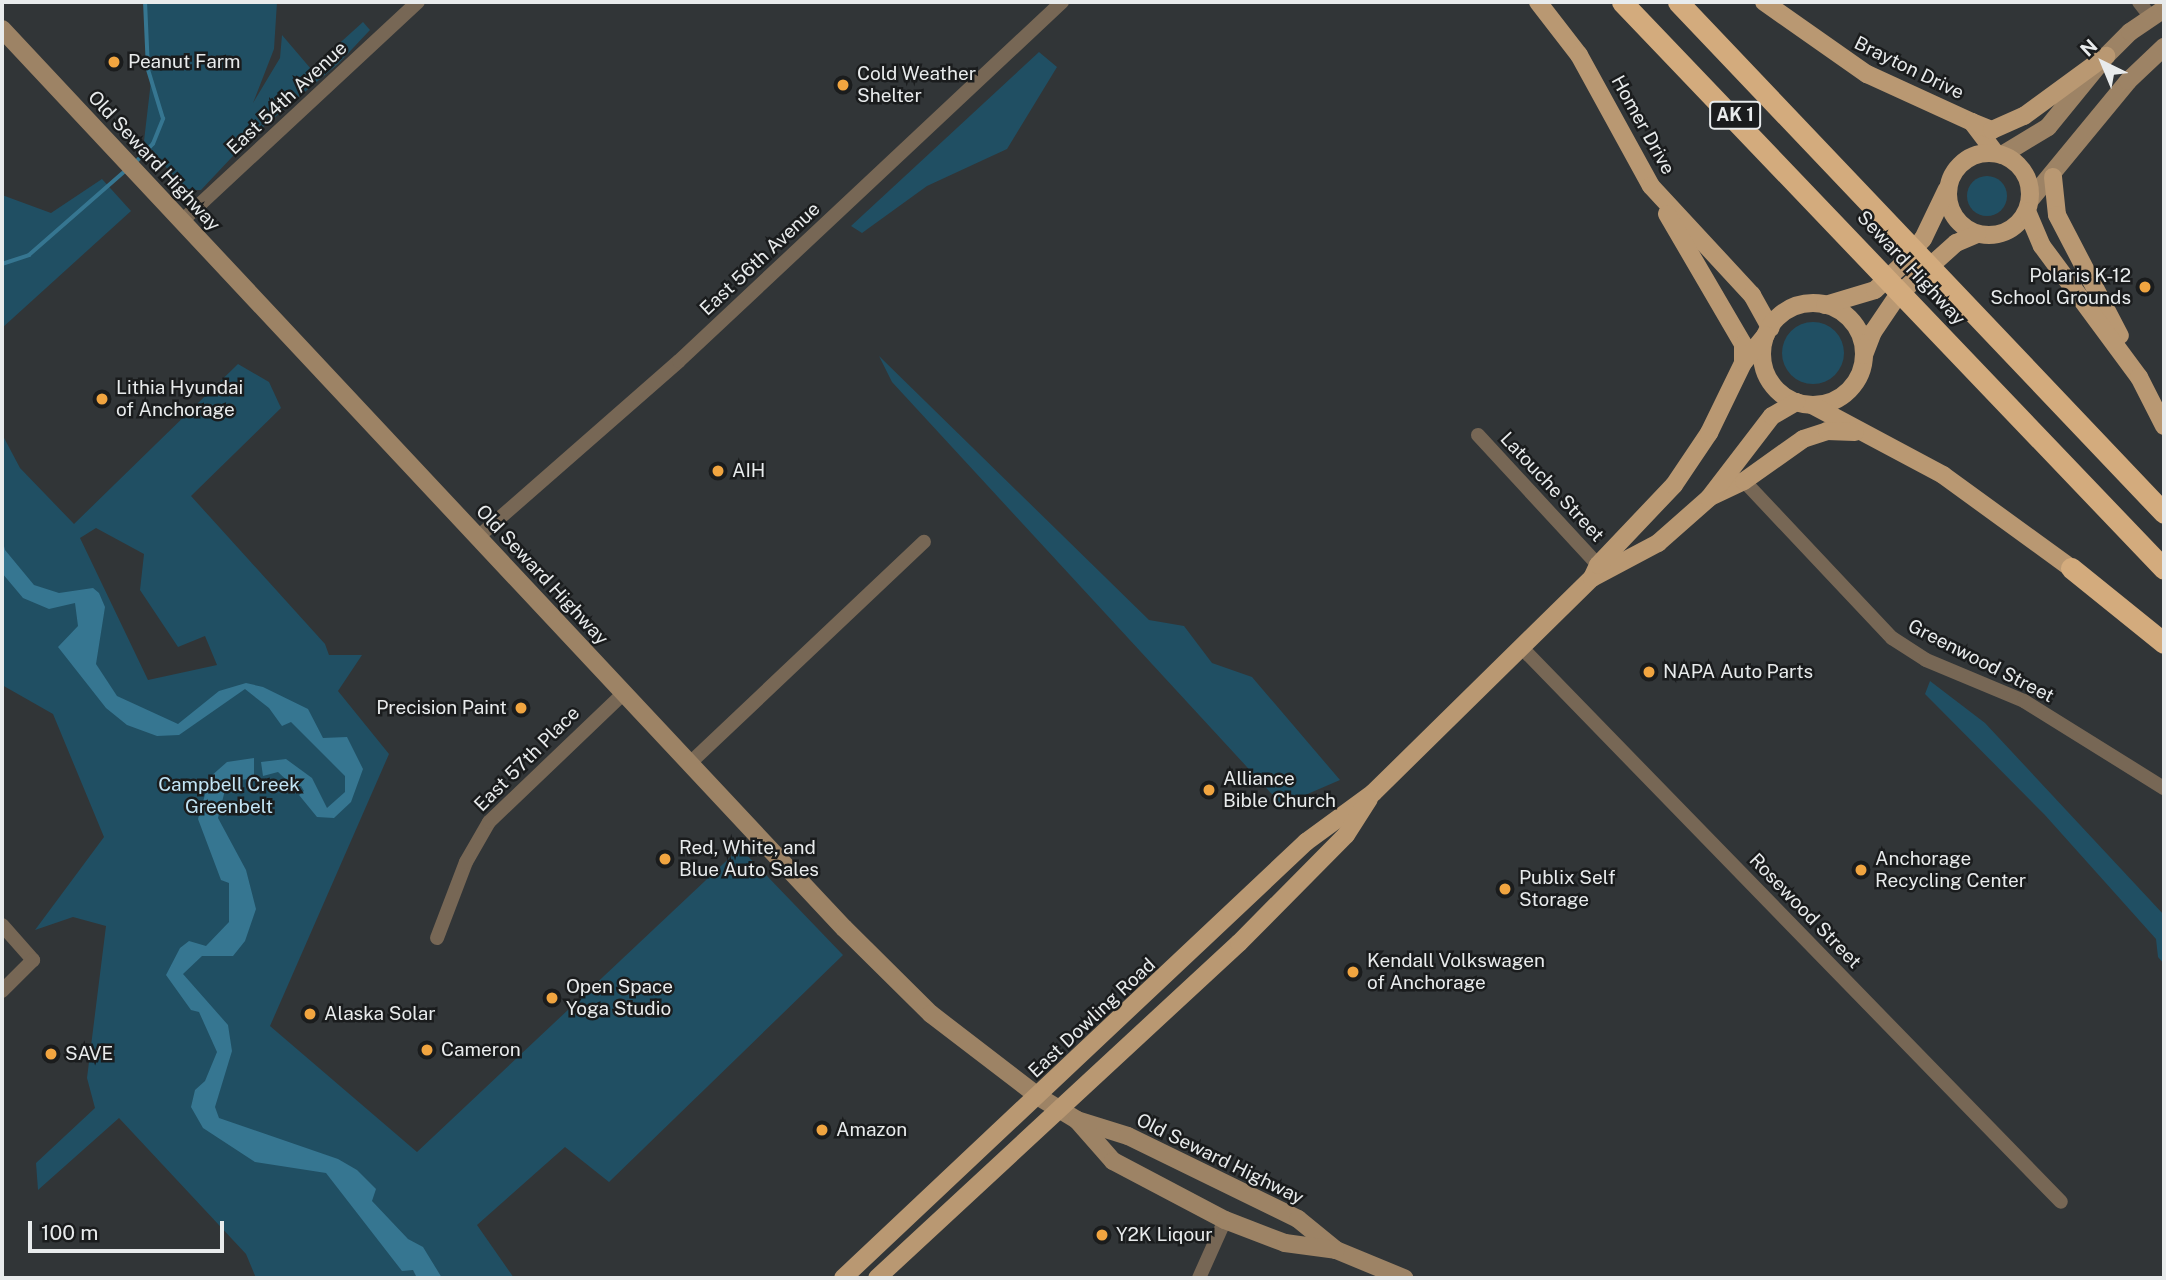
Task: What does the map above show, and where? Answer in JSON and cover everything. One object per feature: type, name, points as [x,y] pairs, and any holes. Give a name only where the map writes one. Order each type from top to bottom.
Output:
[{"type":"highway","name":"Seward Highway","points":[[1622,2],[1846,231],[2164,569]]},
{"type":"highway","name":"Seward Highway","points":[[1678,2],[1874,205],[2164,513]]},
{"type":"highway","points":[[2071,568],[2164,643]]},
{"type":"main road","name":"Homer Drive","points":[[1538,2],[1579,55],[1651,186],[1752,295],[1768,332]]},
{"type":"main road","name":"Brayton Drive","points":[[1764,2],[1867,74],[1972,122],[1998,154]]},
{"type":"main road","points":[[2071,568],[1943,475],[1782,395],[1767,375],[1762,351],[1768,332],[1797,306],[1824,305],[1875,290],[1900,267],[1923,239],[1952,176],[1970,158],[1998,154],[2048,127],[2105,56],[2151,9]]},
{"type":"main road","name":"Old Seward Highway","points":[[2,29],[690,763],[931,1014],[1039,1097],[1077,1120],[1128,1136],[1298,1219],[1336,1250]]},
{"type":"main road","points":[[1804,404],[1843,395],[1854,384],[1878,322],[1898,295],[1956,243],[1977,234],[2000,234],[2053,177],[2128,81],[2164,47]]},
{"type":"main road","points":[[1972,122],[1992,130],[2024,116],[2105,56]]},
{"type":"main road","points":[[1998,154],[2026,175],[2028,206],[2058,270],[2139,377]]},
{"type":"main road","points":[[1952,176],[1948,188],[1951,211],[1977,234]]},
{"type":"main road","points":[[2053,177],[2057,215],[2164,426]]},
{"type":"main road","points":[[1651,186],[1737,332],[1743,344],[1743,363]]},
{"type":"main road","points":[[1824,305],[1848,318],[1857,329],[1864,355]]},
{"type":"main road","name":"East Dowling Road","points":[[842,1278],[1039,1097],[1306,842],[1373,793],[1521,647],[1674,485],[1709,433],[1743,363],[1768,332]]},
{"type":"main road","name":"East Dowling Road","points":[[1595,571],[1658,543],[1709,498],[1772,416],[1804,404]]},
{"type":"main road","points":[[1709,498],[1744,481],[1803,439],[1827,431],[1857,432]]},
{"type":"main road","name":"East Dowling Road","points":[[877,1278],[1059,1109],[1346,835],[1373,793]]},
{"type":"main road","name":"Old Seward Highway","points":[[1077,1120],[1113,1161],[1226,1220],[1285,1243],[1336,1250],[1404,1278]]},
{"type":"street","name":"East 54th Avenue","points":[[182,222],[418,2]]},
{"type":"street","name":"East 56th Avenue","points":[[478,537],[679,361],[1062,2]]},
{"type":"street","name":"Latouche Street","points":[[1478,435],[1595,571]]},
{"type":"street","name":"Greenwood Street","points":[[1744,481],[1892,638],[1926,660],[2024,701],[2164,788]]},
{"type":"street","points":[[690,763],[924,542]]},
{"type":"street","name":"Rosewood Street","points":[[1521,647],[2061,1202]]},
{"type":"street","name":"East 57th Place","points":[[437,939],[466,862],[489,822],[624,693]]},
{"type":"street","points":[[2,926],[33,960],[2,991]]},
{"type":"street","points":[[1199,1278],[1226,1220]]},
{"type":"green space","points":[[144,2],[277,2],[274,49],[253,103],[280,58],[282,35],[311,69],[363,22],[370,30],[338,64],[249,139],[201,190],[185,190],[144,141],[151,81]]},
{"type":"green space","points":[[1039,52],[1057,67],[1007,149],[927,186],[862,233],[851,226]]},
{"type":"green space","points":[[1987,176],[1995,177],[2001,182],[2006,188],[2006,204],[2001,210],[1995,215],[1987,216],[1979,215],[1973,210],[1968,204],[1967,196],[1968,188],[1973,182],[1979,177]]},
{"type":"green space","points":[[102,179],[131,211],[2,328],[2,195],[51,213]]},
{"type":"green space","points":[[1813,322],[1835,331],[1844,353],[1835,375],[1813,384],[1791,375],[1782,353],[1791,331]]},
{"type":"green space","points":[[879,356],[1149,620],[1184,626],[1212,663],[1252,677],[1340,780],[1282,805],[892,382]]},
{"type":"green space","name":"Campbell Creek Greenbelt","points":[[238,364],[269,382],[281,408],[191,496],[325,644],[329,655],[362,655],[338,691],[389,754],[270,1026],[417,1152],[740,848],[843,955],[609,1182],[565,1147],[477,1225],[514,1278],[256,1278],[246,1254],[119,1118],[38,1190],[36,1163],[95,1108],[87,1078],[106,926],[73,917],[35,930],[104,837],[53,714],[2,685],[2,434],[20,468],[74,524]],"holes":[[[96,528],[144,554],[140,590],[178,647],[205,636],[217,665],[148,680],[80,538]]]},
{"type":"green space","points":[[1930,681],[1985,723],[2164,915],[2164,964],[2158,957],[2156,939],[2044,814],[1925,694]]},
{"type":"shaded area","points":[[2,538],[5,550],[34,585],[59,593],[93,588],[99,593],[105,607],[96,664],[117,696],[178,724],[219,691],[246,683],[263,687],[308,709],[323,738],[347,737],[363,769],[351,802],[334,818],[317,817],[299,795],[304,791],[301,786],[294,787],[278,772],[263,776],[261,762],[286,759],[312,778],[327,808],[345,792],[345,776],[291,722],[282,726],[269,708],[245,689],[179,735],[157,736],[127,725],[106,708],[58,647],[78,626],[75,603],[49,609],[23,598],[2,573]]},
{"type":"shaded area","points":[[254,758],[254,778],[234,781],[225,790],[218,818],[246,870],[256,909],[245,941],[233,956],[202,956],[183,974],[228,1025],[232,1051],[215,1107],[219,1118],[338,1159],[357,1170],[376,1189],[372,1201],[408,1239],[423,1247],[442,1278],[417,1278],[413,1270],[402,1271],[326,1173],[255,1162],[203,1128],[191,1107],[195,1090],[205,1081],[217,1052],[199,1012],[191,1010],[166,975],[180,948],[189,941],[206,946],[229,922],[229,883],[221,880],[198,819],[210,777],[227,762]]},
{"type":"waterway","points":[[135,163],[153,144],[163,119],[148,70],[145,2]]},
{"type":"waterway","points":[[2,264],[29,255],[126,170]]},
{"type":"place","name":"Peanut Farm","points":[[114,62]]},
{"type":"place","name":"Cold Weather Shelter","points":[[843,85]]},
{"type":"place","name":"Polaris K-12 School Grounds","points":[[2145,287]]},
{"type":"place","name":"Lithia Hyundai of Anchorage","points":[[102,399]]},
{"type":"place","name":"AIH","points":[[718,471]]},
{"type":"place","name":"NAPA Auto Parts","points":[[1649,672]]},
{"type":"place","name":"Precision Paint","points":[[521,708]]},
{"type":"place","name":"Alliance Bible Church","points":[[1209,790]]},
{"type":"place","name":"Red, White, and Blue Auto Sales","points":[[665,859]]},
{"type":"place","name":"Anchorage Recycling Center","points":[[1861,870]]},
{"type":"place","name":"Publix Self Storage","points":[[1505,889]]},
{"type":"place","name":"Kendall Volkswagen of Anchorage","points":[[1353,972]]},
{"type":"place","name":"Open Space Yoga Studio","points":[[552,998]]},
{"type":"place","name":"Alaska Solar","points":[[310,1014]]},
{"type":"place","name":"Cameron","points":[[427,1050]]},
{"type":"place","name":"SAVE","points":[[51,1054]]},
{"type":"place","name":"Amazon","points":[[822,1130]]},
{"type":"place","name":"Y2K Liqour","points":[[1102,1235]]}]
